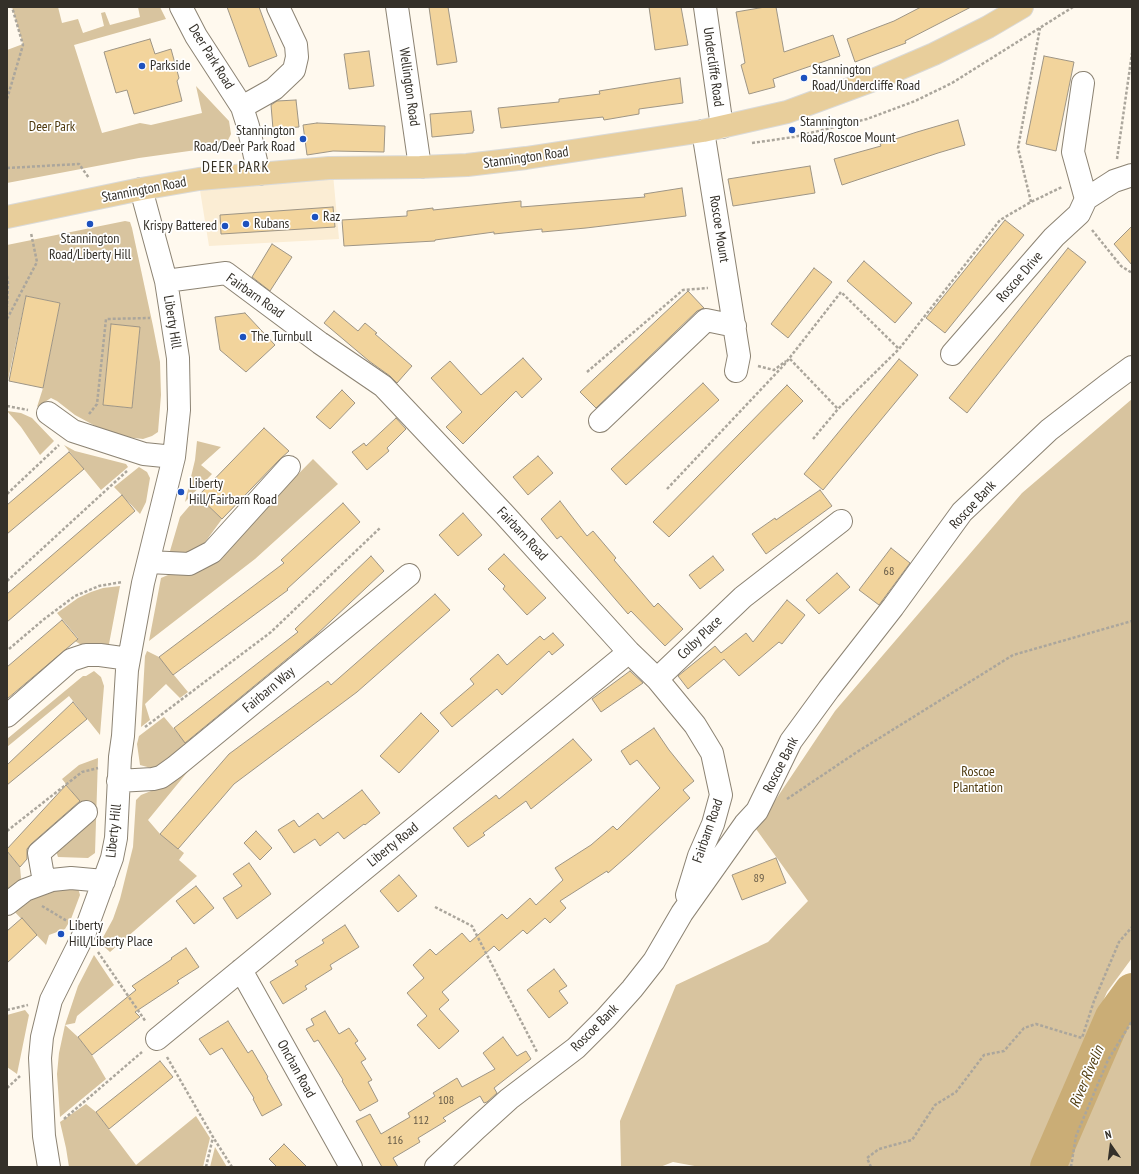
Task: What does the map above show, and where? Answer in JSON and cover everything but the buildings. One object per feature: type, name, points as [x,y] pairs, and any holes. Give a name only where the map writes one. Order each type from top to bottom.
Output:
[{"type":"main road","name":"Stannington Road","points":[[17,215],[199,179],[329,168],[467,165],[526,158],[712,129],[787,112],[872,81],[941,51],[988,27],[1022,7]]},
{"type":"street","name":"Deer Park Road","points":[[181,7],[196,36],[242,107],[259,174]]},
{"type":"street","points":[[242,107],[274,89],[294,70],[297,57],[296,45],[278,7]]},
{"type":"street","name":"Wellington Road","points":[[397,7],[420,167]]},
{"type":"street","name":"Undercliffe Road","points":[[705,7],[712,129]]},
{"type":"street","points":[[1082,197],[1073,152],[1083,83]]},
{"type":"street","name":"Roscoe Mount","points":[[712,129],[728,286],[735,326],[738,363]]},
{"type":"street","name":"Roscoe Drive","points":[[952,354],[1054,237],[1082,197],[1123,178]]},
{"type":"street","name":"Liberty Hill","points":[[49,1167],[44,1136],[40,1058],[42,1037],[52,1000],[85,932],[112,858],[116,838],[118,781],[127,670],[142,583],[174,457],[179,410],[178,358],[166,281],[141,190]]},
{"type":"street","name":"Fairbarn Road","points":[[166,281],[226,273],[320,343],[383,386],[504,514],[629,652],[657,679],[695,725],[712,753],[721,795],[713,824],[699,856],[682,913]]},
{"type":"street","points":[[600,421],[706,320],[735,326]]},
{"type":"street","name":"Roscoe Bank","points":[[436,1167],[509,1099],[576,1048],[632,989],[654,961],[682,913],[745,824],[757,811],[791,741],[962,512],[1049,430],[1132,367]]},
{"type":"street","points":[[48,413],[73,431],[144,454],[174,457]]},
{"type":"street","points":[[148,562],[189,564],[212,552],[289,467]]},
{"type":"street","name":"Colby Place","points":[[657,679],[743,597],[840,521]]},
{"type":"street","name":"Fairbarn Way","points":[[118,781],[153,780],[176,767],[409,575]]},
{"type":"street","name":"Liberty Road","points":[[157,1039],[629,652]]},
{"type":"street","points":[[7,716],[71,660],[79,656],[100,654],[129,659]]},
{"type":"street","points":[[44,882],[39,853],[86,812]]},
{"type":"street","points":[[7,904],[20,893],[44,882],[67,878],[104,881]]},
{"type":"street","name":"Onchan Road","points":[[240,970],[351,1167]]},
{"type":"path","points":[[7,99],[23,45],[12,7]]},
{"type":"path","points":[[750,144],[794,137],[867,120],[915,101],[952,83],[1073,7]]},
{"type":"path","points":[[1031,202],[1018,148],[1040,28]]},
{"type":"path","points":[[1123,178],[1132,53]]},
{"type":"path","points":[[7,168],[79,164],[103,198]]},
{"type":"path","points":[[813,439],[838,409],[899,349],[1000,220],[1031,202],[1082,197],[1121,266],[1132,273]]},
{"type":"path","points":[[7,319],[37,262],[17,215]]},
{"type":"path","points":[[7,276],[7,307]]},
{"type":"path","points":[[587,372],[683,290],[728,286]]},
{"type":"path","points":[[667,489],[790,358],[841,292],[899,349]]},
{"type":"path","points":[[7,494],[73,431],[97,404],[106,319],[172,317]]},
{"type":"path","points":[[738,363],[774,370],[790,358]]},
{"type":"path","points":[[790,358],[838,409]]},
{"type":"path","points":[[7,581],[144,454]]},
{"type":"path","points":[[7,831],[82,772],[110,764],[121,747],[138,732],[271,632],[380,528]]},
{"type":"path","points":[[9,649],[43,620],[75,596],[111,583],[142,583]]},
{"type":"path","points":[[786,800],[857,752],[1013,655],[1132,621]]},
{"type":"path","points":[[435,907],[472,926],[547,1070]]},
{"type":"path","points":[[870,1167],[867,1158],[879,1150],[912,1140],[935,1105],[956,1092],[984,1055],[1004,1051],[1024,1028],[1036,1024],[1082,1038],[1094,1001],[1119,942],[1132,927]]},
{"type":"path","points":[[1071,1167],[1076,1136],[1108,1060],[1132,1021]]},
{"type":"path","points":[[44,1136],[157,1039]]},
{"type":"path","points":[[206,1167],[213,1137]]},
{"type":"shaded area","points":[[333,174],[339,239],[209,246],[199,184]]},
{"type":"green space","name":"Deer Park","points":[[12,7],[58,7],[62,23],[78,19],[83,33],[104,26],[101,13],[105,12],[110,25],[140,17],[138,7],[160,7],[166,19],[74,45],[102,133],[140,123],[151,125],[202,113],[196,86],[229,121],[231,134],[225,146],[139,158],[7,183],[7,50],[23,44]]},
{"type":"green space","points":[[125,221],[130,222],[160,362],[161,395],[158,432],[143,439],[126,437],[99,428],[75,415],[51,398],[37,407],[43,388],[60,303],[26,296],[7,385],[7,245]],"holes":[[[111,324],[140,328],[132,408],[103,405]]]},
{"type":"green space","name":"Roscoe Plantation","points":[[1132,399],[1132,958],[1107,992],[1074,1069],[1036,1167],[700,1167],[673,1162],[660,1167],[621,1167],[620,1121],[676,985],[768,942],[808,901],[756,829],[835,711],[1022,493]]},
{"type":"green space","points":[[7,411],[21,413],[32,418],[54,441],[40,455],[21,427]]},
{"type":"green space","points":[[197,441],[221,447],[201,465],[212,474],[185,502],[195,460]]},
{"type":"green space","points":[[64,445],[75,451],[126,464],[128,467],[101,490]]},
{"type":"green space","points":[[313,459],[338,484],[255,559],[149,641],[161,578],[168,575],[191,574],[199,572],[209,565]]},
{"type":"green space","points":[[139,467],[147,472],[150,478],[146,502],[140,514],[114,487]]},
{"type":"green space","points":[[198,496],[222,519],[203,545],[189,554],[174,556],[170,551],[180,517]]},
{"type":"green space","points":[[120,586],[109,644],[103,647],[83,646],[75,641],[78,638],[57,613],[78,598],[91,592],[103,588]]},
{"type":"green space","points":[[147,651],[159,657],[188,692],[180,698],[166,684],[145,704],[150,720],[141,727],[145,656]]},
{"type":"green space","points":[[94,671],[101,677],[104,686],[100,735],[69,696],[7,747],[7,739],[83,676],[86,676]]},
{"type":"green space","points":[[164,717],[186,743],[163,764],[151,768],[140,765],[137,744],[139,736]]},
{"type":"green space","points":[[98,758],[95,853],[88,858],[58,857],[56,851],[90,820],[80,802],[62,779],[79,765]]},
{"type":"green space","points":[[194,764],[148,820],[160,834],[184,853],[179,860],[197,876],[110,952],[100,943],[113,919],[120,899],[133,847],[136,800],[141,795],[161,787]]},
{"type":"green space","points":[[7,851],[20,867],[21,878],[18,884],[7,891]]},
{"type":"green space","points":[[78,888],[80,895],[71,919],[65,929],[49,935],[46,945],[12,909],[31,893]]},
{"type":"green space","points":[[94,955],[114,985],[77,1016],[75,1023],[65,1025],[78,986]]},
{"type":"green space","points":[[1132,1009],[1132,1167],[1055,1167],[1117,1032]]},
{"type":"green space","points":[[25,1010],[29,1015],[17,1074],[7,1067],[7,1015]]},
{"type":"green space","points":[[65,1025],[78,1037],[92,1055],[106,1079],[60,1117],[57,1074],[59,1053]]},
{"type":"green space","points":[[86,1104],[96,1112],[136,1165],[196,1116],[210,1138],[203,1167],[69,1167],[60,1122]]},
{"type":"green space","points":[[215,1147],[227,1167],[210,1167]]},
{"type":"waterway","name":"River Rivelin","points":[[1048,1167],[1113,1017],[1132,991]]},
{"type":"place","name":"Parkside","points":[[142,66]]},
{"type":"place","name":"Stannington Road/Undercliffe Road","points":[[804,78]]},
{"type":"place","name":"Stannington Road/Roscoe Mount","points":[[792,130]]},
{"type":"place","name":"Stannington Road/Deer Park Road","points":[[303,139]]},
{"type":"place","name":"Raz","points":[[315,217]]},
{"type":"place","name":"Stannington Road/Liberty Hill","points":[[90,224]]},
{"type":"place","name":"Rubans","points":[[246,224]]},
{"type":"place","name":"Krispy Battered","points":[[225,226]]},
{"type":"place","name":"The Turnbull","points":[[243,337]]},
{"type":"place","name":"Liberty Hill/Fairbarn Road","points":[[181,492]]},
{"type":"place","name":"Liberty Hill/Liberty Place","points":[[61,934]]},
{"type":"district","name":"DEER PARK","points":[[236,168]]}]
